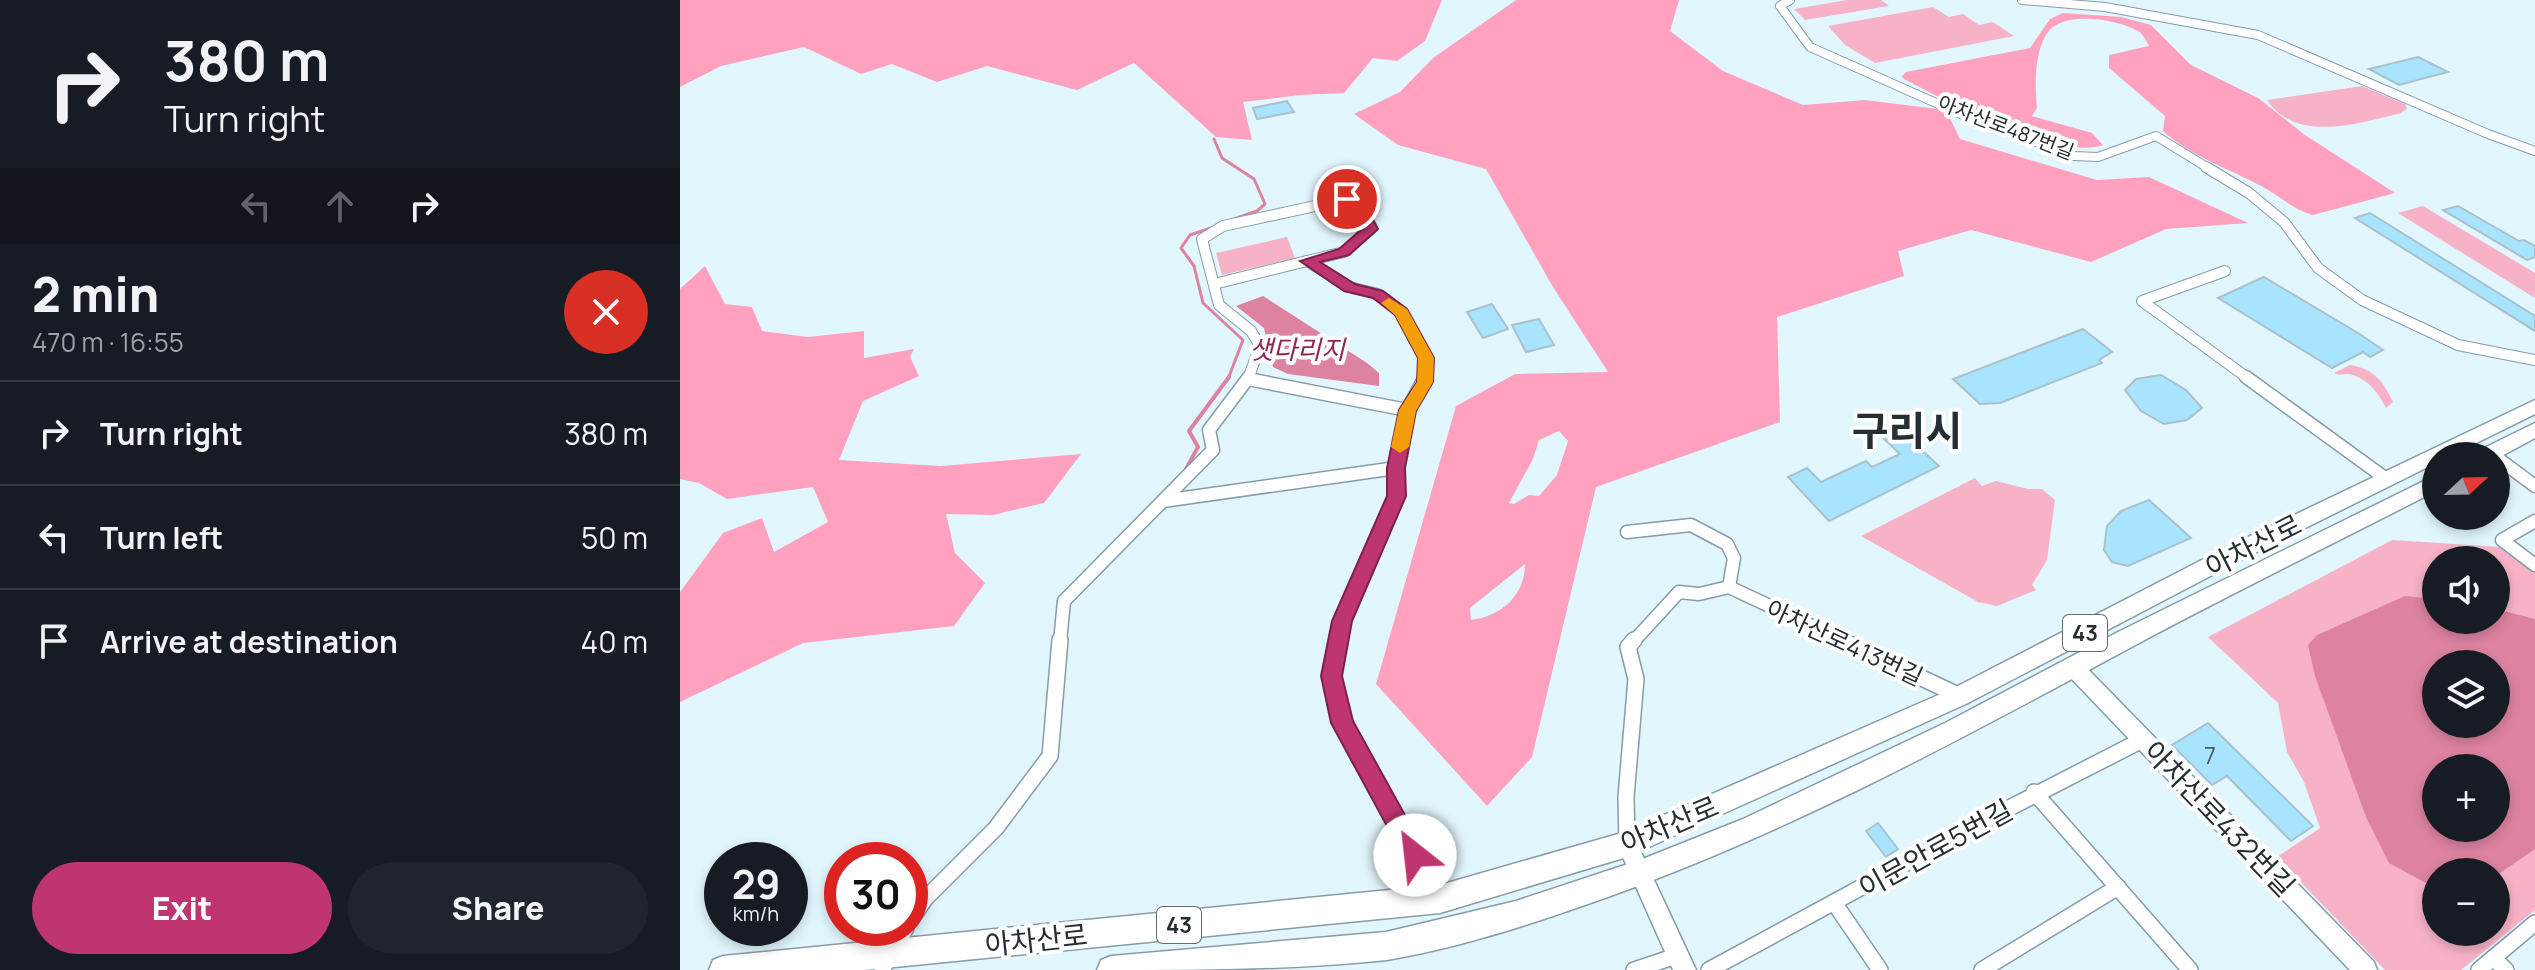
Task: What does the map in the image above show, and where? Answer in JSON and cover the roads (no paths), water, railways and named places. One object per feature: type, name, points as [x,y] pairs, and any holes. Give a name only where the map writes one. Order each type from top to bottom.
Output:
[{"type":"main road","name":"아차산로","points":[[723,970],[886,962],[1440,899],[1627,844],[1960,696],[2385,478],[2535,406]]},
{"type":"main road","points":[[2510,445],[2535,430]]},
{"type":"main road","name":"아차산로","points":[[1111,970],[1386,946],[1516,915],[1640,873],[1752,828],[1954,731],[2422,489]]},
{"type":"street","name":"아차산로487번길","points":[[1790,0],[1780,6],[1810,47],[1963,115],[2074,156],[2098,157],[2156,136],[2249,193],[2284,222],[2318,268],[2362,300],[2458,345],[2535,360]]},
{"type":"street","points":[[2022,0],[2105,7],[2258,35],[2488,134],[2535,151]]},
{"type":"street","points":[[928,896],[996,828],[1050,756],[1064,601],[1213,450],[1209,430],[1248,379],[1260,346],[1251,331],[1219,305],[1202,239],[1223,226],[1347,199],[1359,205],[1371,229],[1344,252],[1214,284]]},
{"type":"street","points":[[1307,261],[1349,287],[1378,294],[1401,312],[1426,358],[1425,382],[1407,410],[1396,468],[1397,496],[1342,621],[1331,676],[1342,723],[1440,899]]},
{"type":"street","points":[[2225,271],[2142,301],[2385,478]]},
{"type":"street","points":[[1248,379],[1407,410]]},
{"type":"street","points":[[1163,501],[1396,468]]},
{"type":"street","points":[[2510,469],[2535,486]]},
{"type":"street","points":[[2535,521],[2502,540],[2535,565]]},
{"type":"street","points":[[1627,532],[1691,525],[1727,544],[1734,558],[1729,587],[1699,594],[1679,592],[1628,647],[1636,679],[1626,797],[1627,844],[1680,963],[1634,970]]},
{"type":"street","name":"아차산로413번길","points":[[1729,587],[1960,696]]},
{"type":"street","name":"아차산로432번길","points":[[2073,667],[2366,970]]},
{"type":"street","name":"이문안로5번길","points":[[1709,970],[1835,904],[2034,792],[2144,739]]},
{"type":"street","name":"이문안로5번길","points":[[2034,792],[2190,970]]},
{"type":"street","points":[[1982,970],[2118,887]]},
{"type":"street","name":"이문안로5번길","points":[[1835,904],[1880,970]]},
{"type":"street","points":[[2479,970],[2500,964],[2535,923]]},
{"type":"water","name":"샛다리지","points":[[1263,296],[1367,363],[1379,373],[1379,386],[1288,374],[1273,367],[1264,328],[1236,306]]},
{"type":"water","points":[[2405,596],[2422,598],[2422,634],[2510,634],[2510,613],[2535,619],[2535,849],[2510,866],[2510,858],[2422,858],[2422,881],[2389,863],[2366,817],[2315,676],[2308,645],[2317,635]]},
{"type":"waterway","points":[[1214,139],[1222,158],[1254,179],[1265,204],[1257,211],[1234,219]]},
{"type":"waterway","points":[[1214,227],[1190,235],[1181,248],[1194,266],[1203,303],[1243,340],[1229,378]]},
{"type":"waterway","points":[[1186,469],[1198,447],[1189,431],[1229,378]]},
{"type":"district","name":"구리시","points":[[1907,429]]}]
